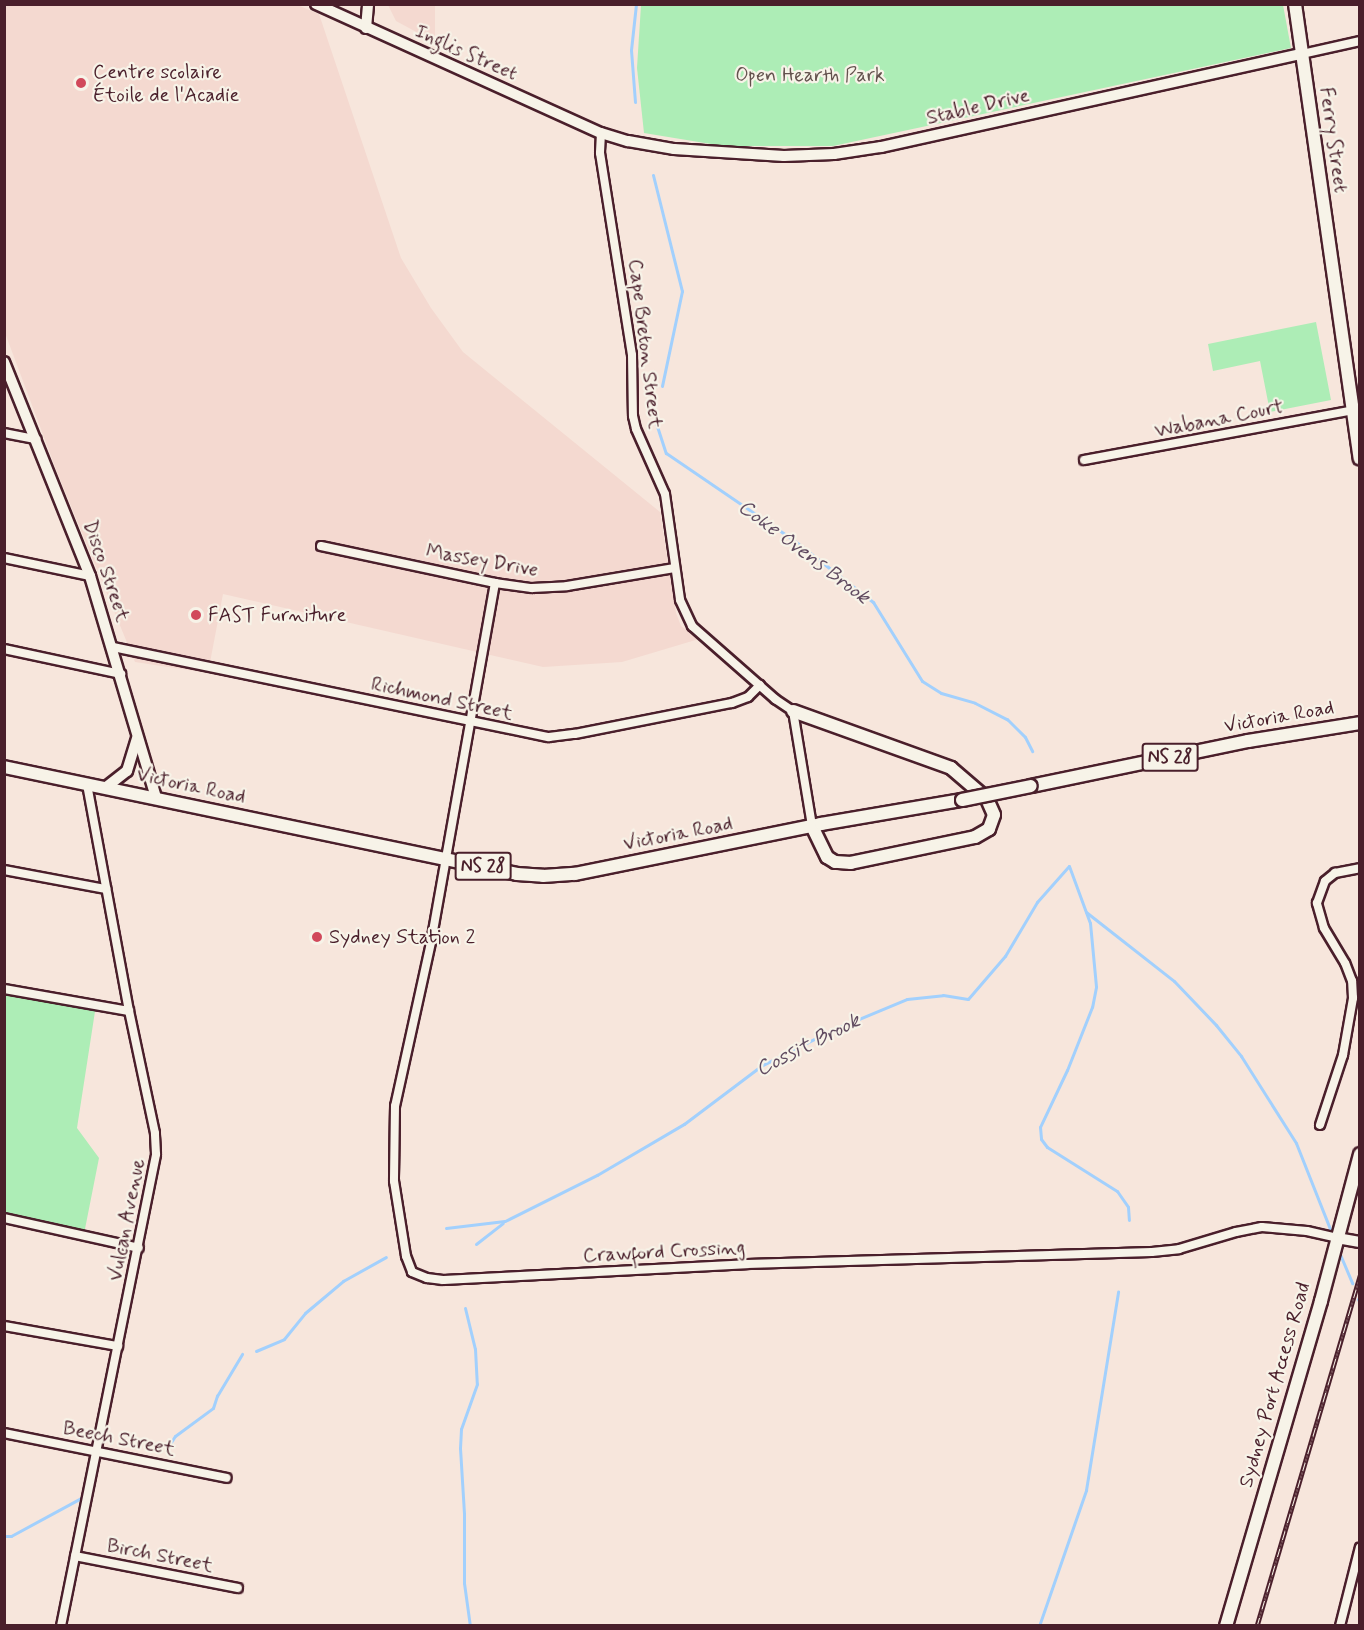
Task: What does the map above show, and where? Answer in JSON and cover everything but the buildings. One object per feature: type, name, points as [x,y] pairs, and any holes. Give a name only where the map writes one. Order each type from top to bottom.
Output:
[{"type":"main road","name":"Ferry Street","points":[[1295,4],[1356,409],[1359,458]]},
{"type":"main road","points":[[793,711],[951,768],[987,799],[994,815],[989,829],[975,837],[851,863],[835,862],[827,857],[812,826]]},
{"type":"main road","name":"Victoria Road","points":[[4,767],[518,874],[568,875],[812,826],[962,800],[1308,730],[1359,723]]},
{"type":"main road","name":"Sydney Port Access Road","points":[[1226,1626],[1321,1301],[1359,1154]]},
{"type":"street","name":"Inglis Street","points":[[316,4],[601,133]]},
{"type":"street","points":[[366,28],[368,4]]},
{"type":"street","name":"Stable Drive","points":[[601,133],[628,141],[722,153],[784,156],[834,154],[881,147],[1359,41]]},
{"type":"street","name":"Cape Breton Street","points":[[601,133],[600,153],[632,355],[633,416],[636,429],[665,494],[680,600],[692,626],[793,711]]},
{"type":"street","name":"Disco Street","points":[[4,362],[90,576],[113,647],[156,798]]},
{"type":"street","name":"Wabana Court","points":[[1084,460],[1356,409]]},
{"type":"street","points":[[4,433],[36,439]]},
{"type":"street","name":"Massey Drive","points":[[321,546],[495,583],[551,588],[675,568]]},
{"type":"street","points":[[4,558],[90,576]]},
{"type":"street","points":[[446,858],[495,583]]},
{"type":"street","name":"Richmond Street","points":[[113,647],[536,735],[575,734],[739,702],[760,685]]},
{"type":"street","points":[[4,649],[121,674]]},
{"type":"street","points":[[793,711],[812,826]]},
{"type":"street","points":[[105,788],[127,771],[133,759],[138,736]]},
{"type":"street","name":"Vulcan Avenue","points":[[61,1626],[155,1169],[156,1147],[87,785]]},
{"type":"street","name":"Crawford Crossing","points":[[446,858],[428,958],[395,1106],[392,1150],[394,1180],[406,1256],[412,1272],[427,1278],[747,1264],[1152,1252],[1179,1249],[1236,1232],[1262,1227],[1306,1231],[1337,1238]]},
{"type":"street","points":[[1320,1125],[1343,1054],[1353,998],[1352,981],[1346,963],[1324,928],[1317,903],[1325,881],[1341,870],[1359,867]]},
{"type":"street","points":[[4,870],[106,889]]},
{"type":"street","points":[[4,989],[129,1011]]},
{"type":"street","points":[[4,1218],[139,1248]]},
{"type":"street","points":[[1337,1238],[1359,1242]]},
{"type":"street","points":[[4,1326],[118,1346]]},
{"type":"street","name":"Beech Street","points":[[4,1433],[227,1478]]},
{"type":"street","points":[[1340,1626],[1359,1547]]},
{"type":"street","name":"Birch Street","points":[[75,1556],[238,1588]]},
{"type":"shaded area","points":[[295,4],[319,14],[401,258],[431,308],[463,352],[660,512],[676,613],[681,626],[699,639],[622,662],[543,667],[223,594],[208,673],[135,662],[57,472],[5,333],[5,5]]},
{"type":"shaded area","points":[[388,5],[435,5],[435,42],[396,21]]},
{"type":"green space","name":"Open Hearth Park","points":[[641,5],[1283,5],[1291,48],[833,146],[723,146],[644,133],[637,68]]},
{"type":"green space","points":[[1316,322],[1331,400],[1270,412],[1260,361],[1213,371],[1208,344]]},
{"type":"green space","points":[[5,989],[96,1005],[77,1128],[99,1158],[84,1234],[5,1214]]},
{"type":"waterway","name":"Coke Ovens Brook","points":[[635,102],[631,50],[636,4]]},
{"type":"waterway","name":"Coke Ovens Brook","points":[[653,175],[682,291],[662,386]]},
{"type":"waterway","name":"Coke Ovens Brook","points":[[655,420],[666,453],[792,539],[873,602],[922,681],[941,693],[975,703],[1007,719],[1025,737],[1032,751]]},
{"type":"waterway","name":"Cossit Brook","points":[[446,1228],[505,1221],[597,1175],[684,1124],[761,1066],[830,1031],[907,999],[943,995],[968,999],[1005,956],[1037,902],[1069,866],[1090,923],[1096,987],[1092,1007],[1067,1070],[1040,1127],[1041,1139],[1047,1147],[1117,1191],[1128,1207],[1129,1220]]},
{"type":"waterway","points":[[1086,912],[1174,981],[1216,1025],[1241,1056],[1296,1143],[1332,1234]]},
{"type":"waterway","points":[[476,1244],[503,1223]]},
{"type":"waterway","points":[[1339,1252],[1352,1283]]},
{"type":"waterway","name":"Cossit Brook","points":[[256,1351],[284,1339],[305,1313],[343,1281],[386,1257]]},
{"type":"waterway","points":[[1039,1626],[1086,1490],[1118,1292]]},
{"type":"waterway","points":[[1358,1299],[1360,1303]]},
{"type":"waterway","points":[[465,1308],[475,1349],[477,1384],[461,1429],[460,1448],[464,1514],[464,1583],[470,1626]]},
{"type":"waterway","name":"Cossit Brook","points":[[168,1447],[175,1436],[213,1408],[217,1396],[242,1354]]},
{"type":"waterway","name":"Cossit Brook","points":[[4,1536],[11,1536],[81,1498]]},
{"type":"railway","points":[[1257,1626],[1360,1275]]},
{"type":"place","name":"Centre scolaire Étoile de l'Acadie","points":[[81,83]]},
{"type":"place","name":"FAST Furniture","points":[[196,615]]},
{"type":"place","name":"Sydney Station 2","points":[[317,937]]}]
